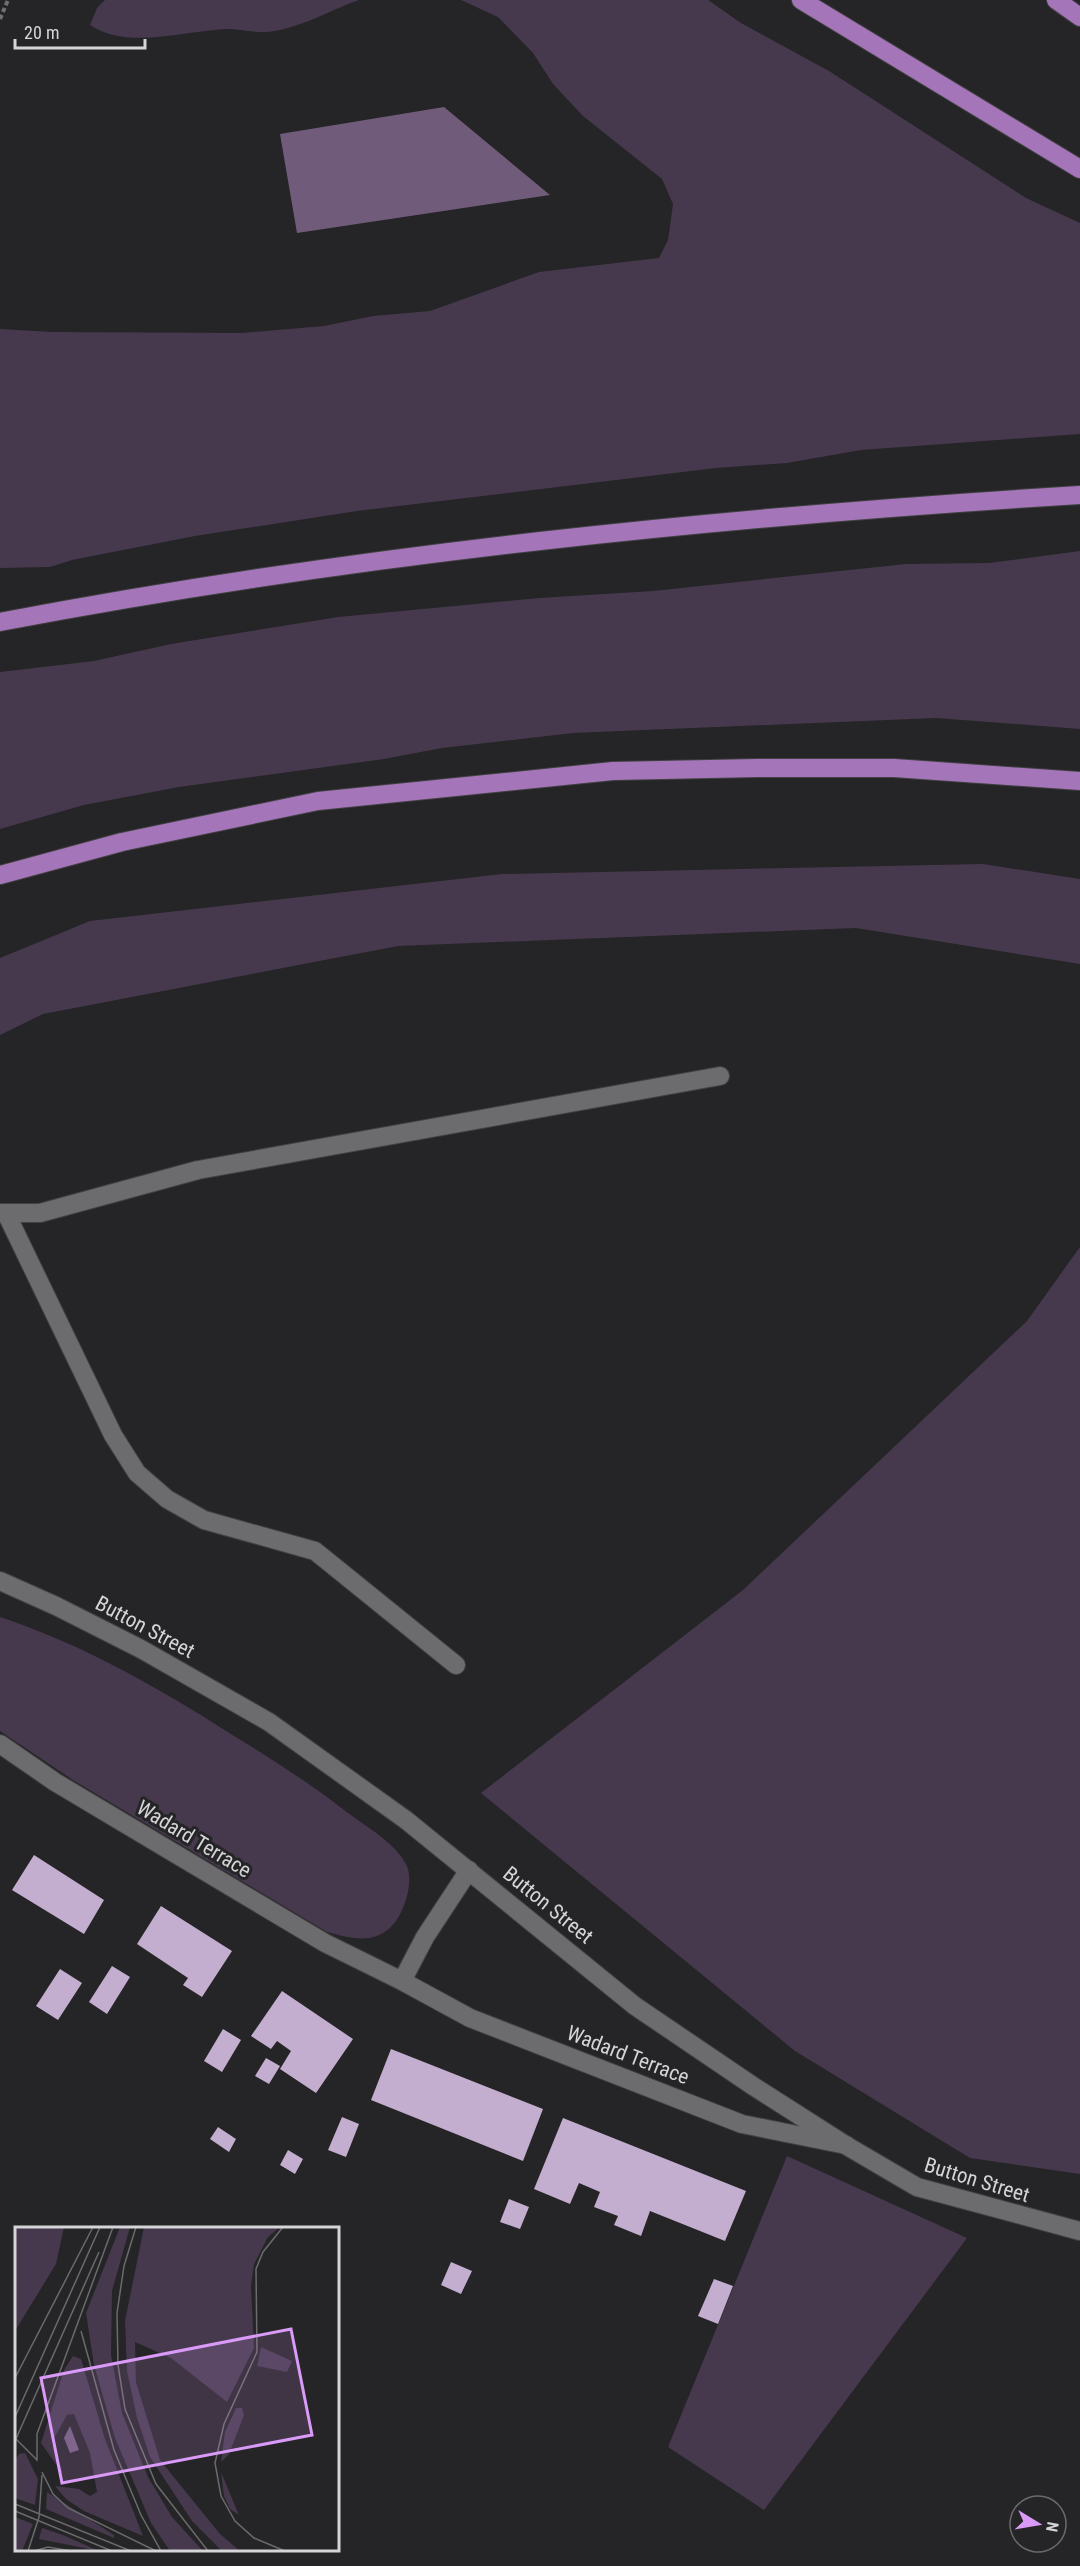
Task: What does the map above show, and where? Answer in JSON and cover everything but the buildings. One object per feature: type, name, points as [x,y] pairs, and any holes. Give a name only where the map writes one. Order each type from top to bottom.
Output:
[{"type":"highway","points":[[801,0],[1080,169]]},
{"type":"highway","points":[[1056,0],[1080,17]]},
{"type":"highway","points":[[0,621],[394,560],[639,531],[942,504],[1080,495]]},
{"type":"highway","points":[[0,875],[122,842],[318,801],[613,771],[894,768],[1080,781]]},
{"type":"street","points":[[456,1665],[315,1551],[204,1520],[167,1499],[137,1473],[113,1435],[3,1213],[39,1213],[198,1170],[720,1076]]},
{"type":"street","name":"Button Street","points":[[0,1581],[56,1606],[141,1649],[269,1722],[356,1782],[469,1869],[635,2006],[847,2146],[917,2187],[1080,2231]]},
{"type":"street","name":"Wadard Terrace","points":[[0,1743],[55,1782],[325,1944],[402,1981],[470,2018],[742,2124],[847,2146]]},
{"type":"street","points":[[402,1981],[424,1937],[469,1869]]},
{"type":"path","points":[[0,19],[8,0]]},
{"type":"shaded area","points":[[105,0],[359,0],[280,30],[258,32],[226,29],[138,38],[104,32],[90,25],[97,8]]},
{"type":"shaded area","points":[[461,0],[708,0],[741,23],[829,71],[1026,198],[1080,223],[1080,434],[861,450],[787,463],[716,468],[357,511],[195,536],[72,560],[50,567],[0,568],[0,329],[53,332],[241,333],[324,326],[373,316],[430,311],[539,272],[659,258],[668,240],[673,204],[662,179],[583,116],[553,84],[533,53],[498,17]]},
{"type":"shaded area","points":[[444,107],[550,195],[297,233],[280,134]]},
{"type":"shaded area","points":[[1080,551],[1080,729],[936,718],[573,733],[442,748],[384,759],[179,787],[84,805],[0,829],[0,672],[94,661],[171,644],[338,617],[539,598],[653,591],[906,564],[989,563]]},
{"type":"shaded area","points":[[983,864],[1080,879],[1080,964],[856,928],[398,946],[43,1014],[0,1035],[0,958],[90,921],[502,874]]},
{"type":"shaded area","points":[[1080,1247],[1080,2174],[970,2158],[795,2051],[481,1793],[743,1590],[1027,1321]]},
{"type":"shaded area","points":[[0,1617],[61,1640],[119,1668],[176,1700],[291,1772],[380,1836],[401,1856],[408,1871],[407,1897],[396,1921],[383,1933],[368,1938],[353,1938],[327,1932],[73,1780],[0,1731]]},
{"type":"shaded area","points":[[787,2156],[967,2238],[764,2510],[668,2447]]}]
